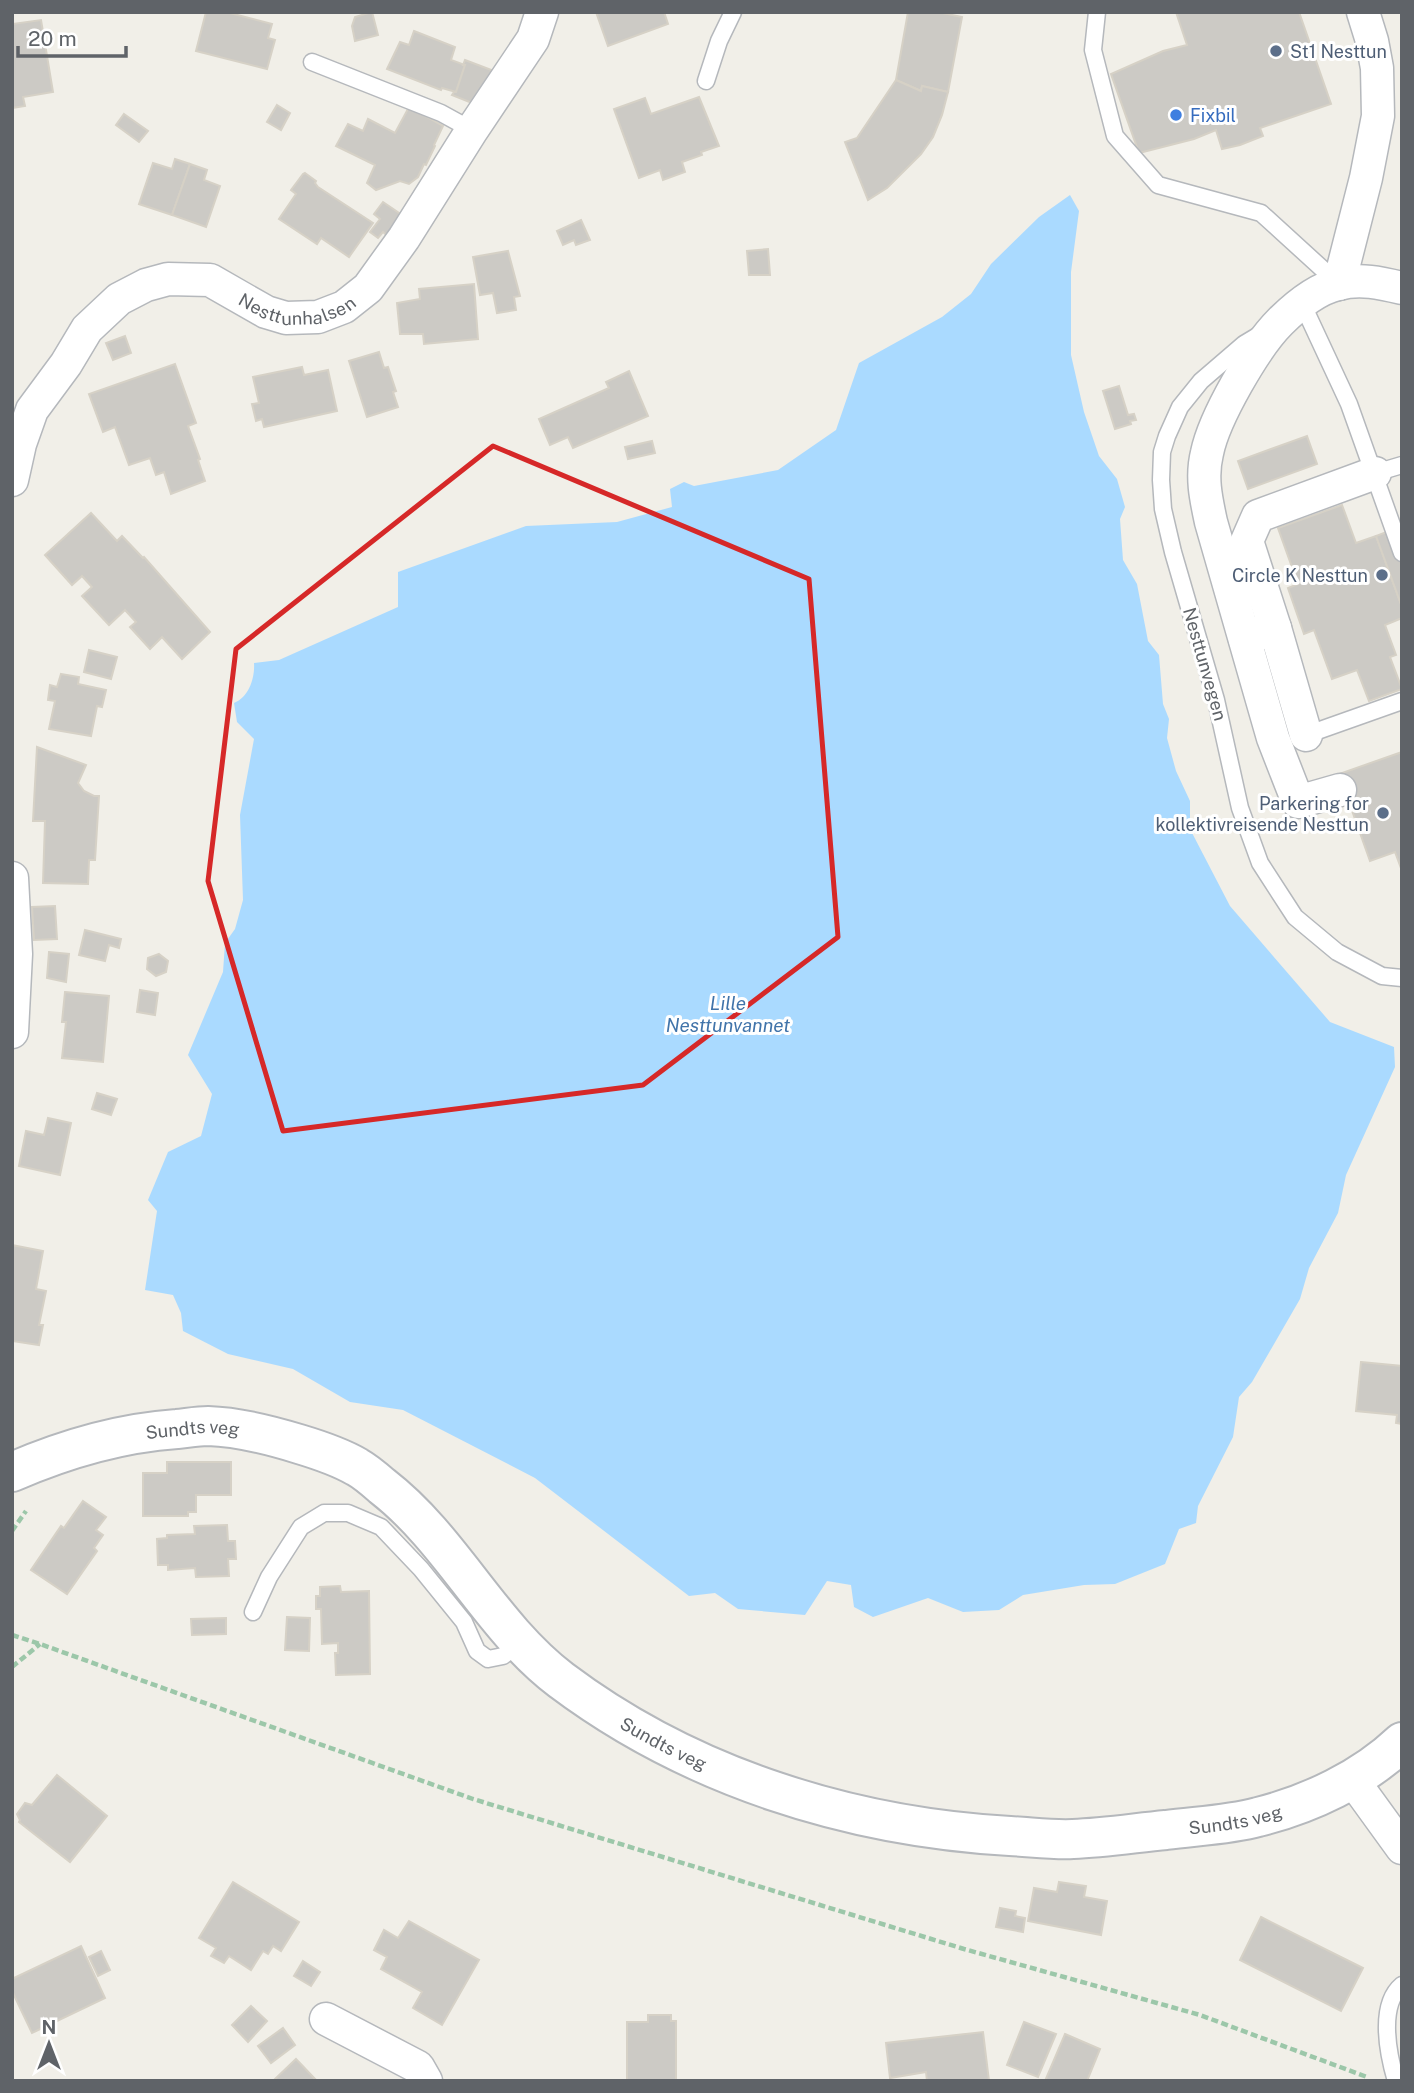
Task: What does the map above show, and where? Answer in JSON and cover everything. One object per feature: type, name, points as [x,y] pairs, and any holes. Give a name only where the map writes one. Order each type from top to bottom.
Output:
[{"type":"street","name":"Nesttunhalsen","points":[[12,480],[20,444],[32,410],[66,364],[87,329],[119,299],[146,285],[168,279],[211,280],[266,312],[286,318],[318,317],[344,307],[368,288],[533,39],[541,12]]},
{"type":"street","points":[[1339,284],[1366,178],[1378,116],[1377,68],[1363,12]]},
{"type":"street","points":[[1340,790],[1298,802],[1273,738],[1211,522],[1204,487],[1206,454],[1217,423],[1249,364],[1290,313],[1321,291],[1339,284],[1393,279]]},
{"type":"street","points":[[1306,735],[1247,541],[1258,516],[1388,469]]},
{"type":"street","points":[[1245,639],[1275,628]]},
{"type":"street","points":[[12,878],[16,954],[12,1032]]},
{"type":"street","name":"Sundts veg","points":[[12,1472],[53,1454],[109,1438],[208,1426],[263,1433],[313,1448],[358,1467],[399,1499],[431,1532],[520,1642],[558,1678],[603,1709],[688,1757],[789,1797],[884,1822],[975,1834],[1071,1840],[1255,1818],[1311,1801],[1352,1779],[1390,1754],[1402,1742]]},
{"type":"street","points":[[1352,1779],[1402,1848]]},
{"type":"street","points":[[326,2019],[418,2067],[426,2081]]},
{"type":"lane","points":[[706,81],[719,41],[733,12]]},
{"type":"lane","points":[[1097,12],[1093,50],[1115,136],[1158,185],[1261,213],[1339,284]]},
{"type":"lane","points":[[312,62],[441,113],[472,130]]},
{"type":"lane","points":[[1290,313],[1388,469],[1402,554]]},
{"type":"lane","name":"Nesttunvegen","points":[[1290,313],[1244,344],[1201,381],[1180,408],[1162,452],[1163,509],[1216,700],[1240,808],[1260,863],[1296,917],[1337,952],[1382,976],[1402,978]]},
{"type":"lane","points":[[1306,735],[1402,701]]},
{"type":"lane","points":[[253,1612],[269,1577],[302,1527],[324,1513],[348,1513],[380,1527],[421,1569],[464,1622],[477,1651],[488,1658],[503,1656],[520,1642]]},
{"type":"lane","points":[[1396,2081],[1391,2062],[1387,2012],[1395,1991],[1402,1985]]},
{"type":"path","points":[[12,1531],[26,1511]]},
{"type":"path","points":[[12,1636],[40,1643],[473,1799],[964,1949],[1200,2015],[1378,2081]]},
{"type":"path","points":[[12,1667],[40,1643]]},
{"type":"highlighted area","points":[[493,446],[809,579],[838,937],[643,1085],[283,1131],[208,881],[236,649]]},
{"type":"water","name":"Lille Nesttunvannet","points":[[1070,195],[1079,211],[1071,272],[1071,355],[1084,412],[1099,456],[1117,479],[1125,507],[1120,519],[1123,560],[1137,584],[1148,641],[1159,655],[1163,704],[1169,719],[1167,738],[1176,771],[1190,801],[1190,829],[1230,906],[1330,1022],[1394,1047],[1395,1067],[1346,1175],[1338,1213],[1309,1268],[1300,1299],[1252,1382],[1239,1397],[1233,1437],[1198,1506],[1196,1523],[1179,1529],[1165,1564],[1115,1584],[1084,1585],[1023,1595],[999,1610],[963,1612],[928,1598],[873,1617],[854,1607],[851,1585],[827,1581],[805,1615],[738,1609],[715,1593],[689,1596],[535,1478],[403,1410],[350,1402],[293,1369],[228,1354],[183,1331],[181,1313],[173,1295],[145,1290],[157,1211],[148,1200],[168,1152],[201,1136],[212,1094],[188,1055],[223,972],[225,943],[235,929],[243,900],[240,815],[254,739],[237,722],[234,703],[244,696],[250,686],[254,663],[279,660],[398,607],[398,572],[526,526],[617,522],[672,507],[670,489],[684,482],[694,486],[778,470],[836,430],[859,363],[942,317],[971,294],[991,264],[1039,217]]},
{"type":"building","points":[[206,12],[226,12],[272,24],[268,38],[275,40],[267,69],[196,51]]},
{"type":"building","points":[[372,12],[378,35],[355,41],[352,26],[355,17]]},
{"type":"building","points":[[596,12],[664,12],[668,24],[608,46]]},
{"type":"building","points":[[908,12],[938,12],[962,17],[948,92],[922,86],[921,91],[896,80]]},
{"type":"building","points":[[1176,12],[1299,12],[1331,104],[1260,128],[1263,136],[1240,145],[1222,149],[1216,130],[1194,139],[1139,153],[1111,74],[1163,51],[1187,45]]},
{"type":"building","points":[[41,20],[53,92],[23,97],[25,106],[12,108],[12,24]]},
{"type":"building","points":[[414,31],[455,47],[451,60],[465,65],[456,92],[442,88],[441,90],[387,69],[400,42],[409,45]]},
{"type":"building","points":[[465,60],[494,71],[472,103],[452,95],[456,92]]},
{"type":"building","points":[[896,80],[921,91],[922,86],[948,92],[933,137],[921,154],[887,188],[868,200],[845,142],[857,138]]},
{"type":"building","points":[[699,97],[719,146],[682,162],[685,172],[663,180],[660,170],[639,178],[614,109],[645,98],[651,114]]},
{"type":"building","points":[[277,105],[290,113],[281,130],[267,122]]},
{"type":"building","points":[[409,107],[443,126],[418,177],[409,184],[400,181],[376,190],[367,183],[375,165],[336,146],[348,124],[363,131],[368,119],[395,133]]},
{"type":"building","points":[[124,114],[148,131],[139,142],[116,125]]},
{"type":"building","points":[[175,159],[190,164],[172,215],[139,204],[153,163],[172,169]]},
{"type":"building","points":[[190,164],[207,170],[204,180],[220,186],[206,227],[172,215]]},
{"type":"building","points":[[305,173],[316,181],[318,187],[373,223],[349,257],[321,238],[317,244],[279,219],[296,194],[291,190]]},
{"type":"building","points":[[383,202],[405,217],[390,238],[383,232],[378,238],[370,232],[380,219],[374,214]]},
{"type":"building","points":[[581,220],[590,240],[576,245],[574,240],[563,245],[557,231]]},
{"type":"building","points":[[768,249],[770,275],[749,275],[747,251]]},
{"type":"building","points":[[508,251],[520,296],[514,297],[516,310],[497,313],[493,293],[480,295],[473,257]]},
{"type":"building","points":[[474,284],[478,339],[424,344],[423,334],[400,334],[397,303],[420,299],[419,289]]},
{"type":"building","points":[[125,336],[131,353],[113,360],[106,343]]},
{"type":"building","points":[[379,352],[384,368],[388,367],[398,407],[367,417],[349,361]]},
{"type":"building","points":[[175,364],[196,423],[188,426],[205,481],[171,494],[164,472],[156,475],[150,458],[129,465],[115,427],[103,432],[89,394]]},
{"type":"building","points":[[302,367],[304,375],[328,370],[337,411],[264,427],[262,419],[256,421],[252,404],[259,403],[253,377]]},
{"type":"building","points":[[629,371],[648,416],[573,448],[568,437],[550,445],[539,419],[609,388],[606,382]]},
{"type":"building","points":[[1119,386],[1128,415],[1134,414],[1136,420],[1115,429],[1103,391]]},
{"type":"building","points":[[1307,436],[1317,464],[1248,489],[1238,461]]},
{"type":"building","points":[[652,441],[655,453],[628,459],[625,447]]},
{"type":"building","points":[[1342,505],[1356,543],[1376,536],[1402,607],[1402,618],[1385,625],[1396,655],[1390,657],[1402,689],[1369,701],[1357,670],[1332,679],[1314,630],[1304,634],[1288,588],[1298,584],[1278,528]]},
{"type":"building","points":[[91,513],[117,541],[122,536],[144,557],[210,632],[182,659],[162,637],[150,649],[130,627],[136,622],[125,610],[109,625],[82,596],[92,587],[82,576],[72,585],[45,555]]},
{"type":"building","points":[[1402,526],[1402,607],[1376,536]]},
{"type":"building","points":[[89,650],[117,657],[111,679],[84,672]]},
{"type":"building","points":[[61,674],[79,677],[78,684],[106,690],[102,707],[97,706],[91,736],[49,729],[55,701],[48,700],[50,685],[57,687]]},
{"type":"building","points":[[37,747],[86,765],[78,783],[84,791],[99,796],[95,860],[89,860],[88,884],[43,883],[45,821],[33,821]]},
{"type":"building","name":"Parkering for kollektivreisende Nesttun","points":[[1402,752],[1402,871],[1395,852],[1370,861],[1339,774]]},
{"type":"building","points":[[55,906],[57,939],[34,940],[32,907]]},
{"type":"building","points":[[85,930],[121,939],[119,948],[109,945],[105,961],[79,955]]},
{"type":"building","points":[[49,952],[69,954],[66,982],[47,978]]},
{"type":"building","points":[[159,954],[168,961],[166,972],[156,976],[147,969],[148,958]]},
{"type":"building","points":[[140,990],[158,993],[155,1015],[137,1012]]},
{"type":"building","points":[[65,992],[109,996],[103,1062],[62,1058],[66,1022],[62,1022]]},
{"type":"building","points":[[97,1093],[117,1099],[111,1115],[92,1109]]},
{"type":"building","points":[[48,1118],[71,1123],[60,1175],[19,1166],[26,1131],[44,1135]]},
{"type":"building","points":[[12,1245],[43,1251],[36,1289],[46,1291],[39,1325],[43,1325],[39,1345],[12,1341]]},
{"type":"building","points":[[1361,1362],[1402,1366],[1402,1424],[1396,1423],[1397,1415],[1356,1411]]},
{"type":"building","points":[[167,1462],[231,1462],[231,1495],[196,1495],[196,1512],[188,1512],[188,1516],[143,1516],[143,1473],[167,1473]]},
{"type":"building","points":[[83,1501],[106,1517],[96,1530],[103,1535],[94,1548],[97,1551],[67,1594],[31,1570],[61,1526],[64,1528]]},
{"type":"building","points":[[227,1525],[228,1541],[235,1541],[236,1559],[228,1559],[229,1576],[196,1577],[195,1568],[168,1570],[168,1565],[158,1565],[157,1539],[167,1538],[167,1535],[195,1534],[194,1526]]},
{"type":"building","points":[[340,1586],[341,1592],[369,1591],[370,1674],[336,1675],[335,1653],[338,1653],[338,1643],[322,1644],[321,1609],[316,1609],[316,1596],[320,1596],[320,1587]]},
{"type":"building","points":[[287,1617],[310,1618],[309,1651],[285,1650]]},
{"type":"building","points":[[226,1618],[226,1634],[192,1635],[191,1619]]},
{"type":"building","points":[[57,1775],[107,1816],[70,1862],[19,1822],[17,1814],[25,1803],[32,1805]]},
{"type":"building","points":[[233,1882],[299,1922],[281,1951],[273,1946],[268,1954],[263,1951],[251,1970],[229,1956],[224,1963],[211,1956],[216,1948],[199,1938]]},
{"type":"building","points":[[1059,1882],[1086,1886],[1084,1897],[1107,1901],[1101,1935],[1028,1921],[1034,1888],[1057,1892]]},
{"type":"building","points":[[1000,1908],[1016,1911],[1015,1916],[1025,1918],[1023,1932],[996,1927]]},
{"type":"building","points":[[1261,1917],[1363,1968],[1341,2011],[1240,1960]]},
{"type":"building","points":[[409,1921],[479,1960],[442,2025],[413,2008],[422,1992],[381,1969],[387,1957],[374,1950],[384,1930],[398,1938]]},
{"type":"building","points":[[81,1946],[105,1998],[32,2033],[12,1991],[12,1979]]},
{"type":"building","points":[[101,1951],[110,1970],[98,1976],[89,1957]]},
{"type":"building","points":[[303,1961],[320,1972],[311,1986],[294,1976]]},
{"type":"building","points":[[251,2006],[267,2021],[248,2042],[232,2025]]},
{"type":"building","points":[[648,2015],[671,2015],[671,2021],[676,2021],[676,2081],[627,2081],[627,2022],[648,2022]]},
{"type":"building","points":[[1024,2022],[1056,2034],[1038,2077],[1007,2065]]},
{"type":"building","points":[[283,2028],[295,2045],[271,2063],[258,2046]]},
{"type":"building","points":[[983,2032],[989,2081],[927,2081],[926,2072],[890,2078],[886,2043]]},
{"type":"building","points":[[1065,2034],[1100,2049],[1087,2081],[1045,2081]]},
{"type":"building","points":[[296,2059],[317,2081],[273,2081]]},
{"type":"place","name":"St1 Nesttun","points":[[1276,51]]},
{"type":"place","name":"Fixbil","points":[[1176,115]]},
{"type":"place","name":"Circle K Nesttun","points":[[1382,575]]},
{"type":"place","name":"Parkering for kollektivreisende Nesttun","points":[[1383,813]]}]
